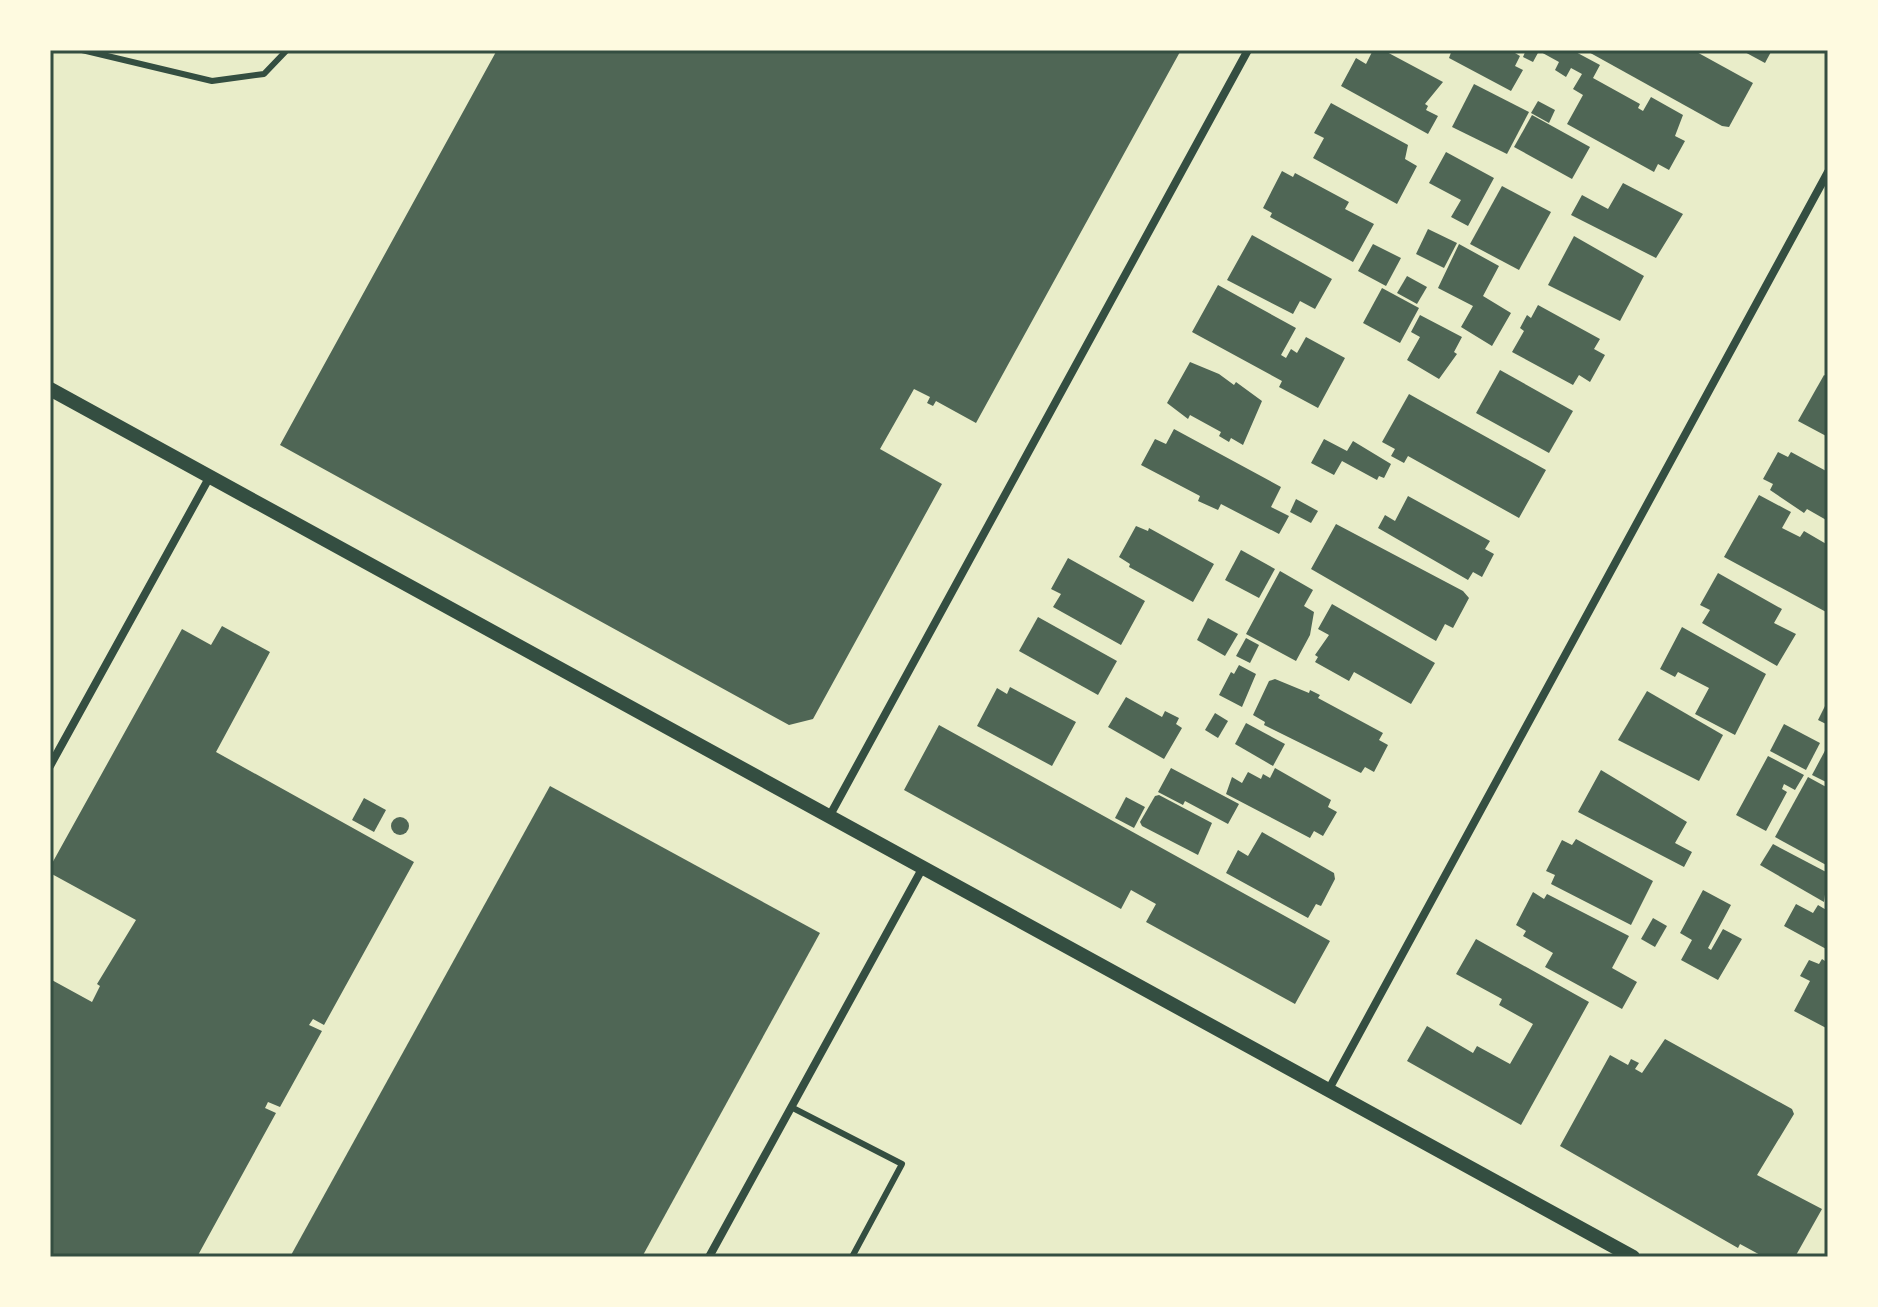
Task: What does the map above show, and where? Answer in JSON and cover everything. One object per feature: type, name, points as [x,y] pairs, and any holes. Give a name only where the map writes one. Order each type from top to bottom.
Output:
[{"type":"street","points":[[828,818],[1248,50]]},
{"type":"street","points":[[1329,1089],[1828,172]]},
{"type":"street","points":[[50,389],[1633,1257]]},
{"type":"street","points":[[50,766],[209,478]]},
{"type":"street","points":[[709,1257],[922,869]]},
{"type":"lane","points":[[82,50],[212,81],[264,74],[287,50]]},
{"type":"lane","points":[[791,1107],[902,1164],[852,1257]]},
{"type":"building","points":[[497,50],[1181,50],[976,423],[936,401],[933,406],[927,403],[930,397],[914,389],[880,449],[942,484],[813,719],[789,725],[280,445]]},
{"type":"building","points":[[1373,50],[1383,50],[1443,82],[1425,104],[1428,106],[1426,110],[1438,116],[1428,134],[1341,86],[1356,58],[1366,64]]},
{"type":"building","points":[[1452,50],[1517,50],[1515,53],[1520,56],[1515,66],[1523,70],[1511,91],[1449,58]]},
{"type":"building","points":[[1526,50],[1572,50],[1600,65],[1593,78],[1640,104],[1638,108],[1643,111],[1651,97],[1683,115],[1675,136],[1685,141],[1669,170],[1658,164],[1654,172],[1567,124],[1583,95],[1573,89],[1582,74],[1571,68],[1566,77],[1555,70],[1559,62],[1539,51],[1533,62],[1523,57]]},
{"type":"building","points":[[1585,50],[1693,50],[1753,83],[1729,127],[1722,126]]},
{"type":"building","points":[[1741,50],[1772,50],[1765,63]]},
{"type":"building","points":[[1474,84],[1529,112],[1507,154],[1452,127]]},
{"type":"building","points":[[1538,101],[1555,110],[1549,123],[1531,113]]},
{"type":"building","points":[[1331,103],[1408,145],[1405,159],[1417,166],[1397,204],[1313,158],[1324,138],[1314,133]]},
{"type":"building","points":[[1532,115],[1590,147],[1572,179],[1514,147]]},
{"type":"building","points":[[1446,152],[1494,178],[1468,226],[1451,217],[1461,200],[1429,183]]},
{"type":"building","points":[[1282,171],[1293,177],[1295,173],[1349,202],[1345,209],[1374,224],[1353,262],[1270,217],[1272,213],[1263,208]]},
{"type":"building","points":[[1623,183],[1683,214],[1656,258],[1571,215],[1582,195],[1608,209]]},
{"type":"building","points":[[1502,186],[1551,212],[1519,270],[1470,244]]},
{"type":"building","points":[[1428,229],[1457,243],[1444,268],[1416,254]]},
{"type":"building","points":[[1252,235],[1332,279],[1315,309],[1300,301],[1293,314],[1227,280]]},
{"type":"building","points":[[1574,236],[1644,276],[1620,321],[1548,285]]},
{"type":"building","points":[[1373,244],[1401,258],[1386,286],[1358,271]]},
{"type":"building","points":[[1459,244],[1499,266],[1483,296],[1511,313],[1492,346],[1461,327],[1473,306],[1438,288]]},
{"type":"building","points":[[1407,276],[1427,287],[1417,304],[1397,293]]},
{"type":"building","points":[[1218,285],[1296,328],[1281,355],[1286,358],[1291,349],[1297,353],[1306,337],[1345,358],[1318,408],[1279,387],[1282,381],[1192,332]]},
{"type":"building","points":[[1382,288],[1419,308],[1400,343],[1363,323]]},
{"type":"building","points":[[1538,305],[1600,339],[1594,349],[1605,355],[1590,382],[1579,375],[1573,385],[1512,352],[1524,331],[1520,328],[1527,315],[1531,318]]},
{"type":"building","points":[[1420,315],[1462,337],[1454,352],[1457,354],[1439,379],[1407,360],[1420,337],[1411,332]]},
{"type":"building","points":[[1190,362],[1219,374],[1234,385],[1236,382],[1262,401],[1243,445],[1231,438],[1229,442],[1219,436],[1221,432],[1190,415],[1188,419],[1167,403]]},
{"type":"building","points":[[1500,370],[1573,411],[1549,453],[1476,413]]},
{"type":"building","points":[[1824,375],[1828,377],[1828,437],[1798,421]]},
{"type":"building","points":[[1409,394],[1546,470],[1519,518],[1408,456],[1404,463],[1391,456],[1395,449],[1382,442]]},
{"type":"building","points":[[1174,429],[1281,487],[1271,507],[1289,516],[1279,534],[1221,504],[1218,510],[1198,501],[1200,496],[1141,465],[1155,439],[1166,444]]},
{"type":"building","points":[[1324,439],[1347,451],[1353,441],[1391,464],[1384,478],[1379,476],[1377,480],[1342,461],[1334,475],[1311,463]]},
{"type":"building","points":[[1778,452],[1788,457],[1791,452],[1828,472],[1828,521],[1807,509],[1804,513],[1770,490],[1773,484],[1763,479]]},
{"type":"building","points":[[1759,495],[1791,512],[1782,528],[1800,537],[1804,531],[1828,545],[1828,613],[1724,557]]},
{"type":"building","points":[[1408,496],[1490,541],[1485,549],[1494,554],[1482,577],[1473,572],[1468,580],[1378,528],[1385,515],[1395,521]]},
{"type":"building","points":[[1296,499],[1318,511],[1311,523],[1290,512]]},
{"type":"building","points":[[1336,524],[1463,591],[1469,598],[1453,628],[1445,624],[1436,641],[1311,569]]},
{"type":"building","points":[[1136,526],[1148,531],[1149,528],[1214,564],[1193,602],[1129,567],[1130,564],[1119,557]]},
{"type":"building","points":[[1241,550],[1275,569],[1259,598],[1225,580]]},
{"type":"building","points":[[1068,558],[1145,601],[1121,645],[1053,607],[1061,594],[1051,589]]},
{"type":"building","points":[[1280,571],[1313,590],[1304,606],[1314,612],[1310,635],[1296,661],[1246,634]]},
{"type":"building","points":[[1718,573],[1782,609],[1774,623],[1796,634],[1777,666],[1702,623],[1710,610],[1700,605]]},
{"type":"building","points":[[1332,604],[1435,663],[1411,704],[1354,672],[1349,681],[1315,662],[1318,657],[1315,655],[1329,635],[1318,629]]},
{"type":"building","points":[[1038,617],[1117,661],[1098,695],[1019,651]]},
{"type":"building","points":[[1208,618],[1238,634],[1225,656],[1197,640]]},
{"type":"building","points":[[222,626],[270,652],[216,752],[414,862],[324,1025],[313,1019],[309,1025],[322,1031],[280,1107],[268,1102],[265,1108],[276,1113],[197,1257],[50,1257],[50,979],[92,1002],[100,986],[97,984],[136,920],[50,873],[50,867],[182,629],[211,645]]},
{"type":"building","points":[[1682,627],[1766,674],[1735,735],[1695,714],[1709,688],[1678,672],[1675,677],[1660,669]]},
{"type":"building","points":[[1246,638],[1259,645],[1250,663],[1236,656]]},
{"type":"building","points":[[1239,665],[1256,674],[1242,707],[1219,695],[1231,672],[1234,674]]},
{"type":"building","points":[[1275,679],[1320,695],[1318,698],[1383,733],[1379,740],[1388,745],[1374,772],[1365,767],[1361,773],[1264,725],[1265,722],[1253,715],[1269,681]]},
{"type":"building","points":[[1010,687],[1076,722],[1052,766],[977,726],[997,688],[1007,694]]},
{"type":"building","points":[[1647,691],[1723,735],[1699,781],[1618,740]]},
{"type":"building","points":[[1126,697],[1162,717],[1165,711],[1179,718],[1176,724],[1182,728],[1164,759],[1108,727]]},
{"type":"building","points":[[1828,700],[1828,725],[1818,720]]},
{"type":"building","points":[[1215,713],[1228,721],[1218,738],[1205,730]]},
{"type":"building","points":[[1246,723],[1285,744],[1273,766],[1235,744]]},
{"type":"building","points":[[1784,724],[1820,743],[1806,770],[1770,751]]},
{"type":"building","points":[[939,725],[1330,941],[1295,1004],[1146,922],[1156,904],[1131,890],[1121,909],[904,790]]},
{"type":"building","points":[[1828,745],[1828,783],[1812,775]]},
{"type":"building","points":[[1768,756],[1804,775],[1795,790],[1784,784],[1782,789],[1787,792],[1766,831],[1736,815]]},
{"type":"building","points":[[1171,768],[1239,804],[1228,824],[1185,801],[1183,805],[1158,792]]},
{"type":"building","points":[[1275,768],[1331,800],[1328,807],[1337,812],[1323,836],[1314,831],[1310,838],[1226,794],[1232,777],[1242,783],[1248,772],[1261,779],[1263,774],[1270,778]]},
{"type":"building","points":[[1601,770],[1687,822],[1675,843],[1692,852],[1684,867],[1578,812]]},
{"type":"building","points":[[1808,777],[1828,788],[1828,866],[1775,837]]},
{"type":"building","points":[[550,786],[820,933],[642,1257],[290,1257]]},
{"type":"building","points":[[1159,795],[1212,823],[1198,855],[1142,826],[1140,822],[1155,796]]},
{"type":"building","points":[[1126,797],[1145,807],[1134,828],[1115,818]]},
{"type":"building","points":[[364,798],[386,810],[374,832],[352,820]]},
{"type":"building","points":[[396,817],[404,817],[409,826],[407,833],[396,835],[391,830],[391,822]]},
{"type":"building","points":[[1262,832],[1334,873],[1335,879],[1321,906],[1316,904],[1308,918],[1226,873],[1238,850],[1248,856]]},
{"type":"building","points":[[1576,839],[1653,881],[1631,925],[1551,884],[1555,875],[1546,871],[1562,840],[1572,845]]},
{"type":"building","points":[[1773,844],[1828,873],[1824,902],[1760,865]]},
{"type":"building","points":[[1703,890],[1731,905],[1708,948],[1711,950],[1723,929],[1742,939],[1718,980],[1681,960],[1692,940],[1680,933]]},
{"type":"building","points":[[1533,892],[1544,899],[1547,894],[1629,936],[1612,968],[1637,982],[1622,1009],[1545,967],[1553,953],[1523,936],[1526,931],[1516,925]]},
{"type":"building","points":[[1796,904],[1813,913],[1818,905],[1828,911],[1828,950],[1784,926]]},
{"type":"building","points":[[1653,918],[1667,926],[1655,947],[1641,939]]},
{"type":"building","points":[[1476,939],[1589,1002],[1521,1125],[1407,1061],[1427,1026],[1473,1053],[1477,1046],[1510,1064],[1533,1024],[1499,1005],[1502,999],[1456,974]]},
{"type":"building","points":[[1822,959],[1828,963],[1828,1029],[1794,1011],[1810,981],[1800,976],[1809,960],[1819,964]]},
{"type":"building","points":[[1665,1039],[1792,1109],[1794,1114],[1757,1175],[1822,1209],[1795,1257],[1764,1257],[1740,1244],[1738,1248],[1560,1146],[1610,1055],[1628,1065],[1631,1059],[1639,1063],[1635,1069],[1642,1073]]}]
